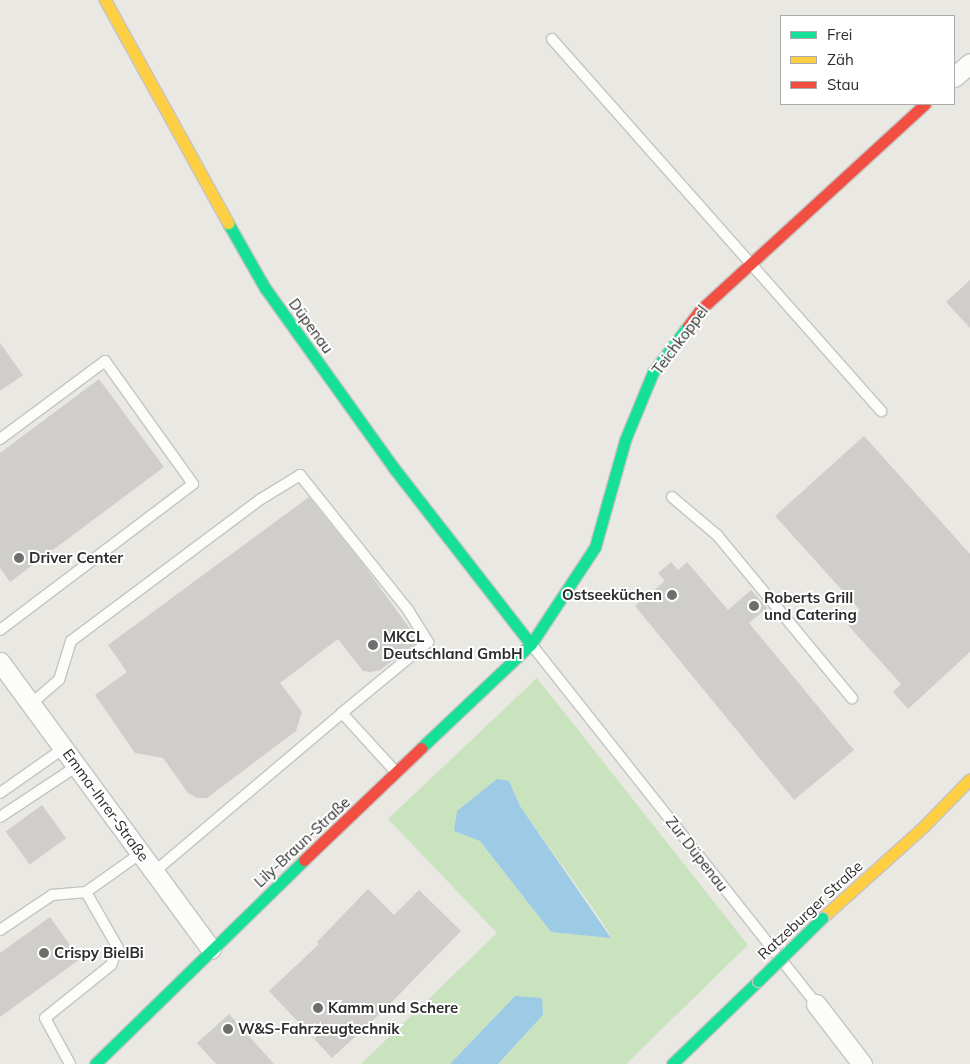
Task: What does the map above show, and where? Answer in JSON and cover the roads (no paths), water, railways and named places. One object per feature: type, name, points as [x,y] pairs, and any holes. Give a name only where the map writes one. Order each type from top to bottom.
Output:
[{"type":"street","name":"Düpenau","points":[[105,0],[265,288],[393,467],[531,644]]},
{"type":"street","points":[[955,77],[970,63]]},
{"type":"street","name":"Teichkoppel","points":[[531,644],[595,547],[625,440],[653,372],[700,310],[924,105]]},
{"type":"street","name":"Lily-Braun-Straße","points":[[95,1064],[211,949],[531,644]]},
{"type":"street","name":"Emma-Ihrer-Straße","points":[[2,669],[64,748],[211,949]]},
{"type":"street","name":"Ratzeburger Straße","points":[[672,1064],[822,918],[923,826],[970,779]]},
{"type":"street","name":"Zur Düpenau","points":[[816,1004],[862,1064]]},
{"type":"lane","points":[[552,39],[881,411]]},
{"type":"lane","points":[[0,439],[105,360],[192,484],[0,630]]},
{"type":"lane","points":[[31,704],[59,680],[71,641],[261,498],[300,475],[408,610],[428,642],[154,872]]},
{"type":"lane","points":[[672,497],[717,535],[852,698]]},
{"type":"lane","name":"Zur Düpenau","points":[[531,644],[816,1004]]},
{"type":"lane","points":[[342,713],[397,773]]},
{"type":"lane","points":[[0,793],[64,748]]},
{"type":"lane","points":[[0,817],[77,766]]},
{"type":"lane","points":[[0,930],[52,895],[86,892],[140,853]]},
{"type":"lane","points":[[70,1064],[46,1018],[111,965],[118,948],[86,892]]},
{"type":"water","points":[[497,779],[509,781],[520,806],[611,938],[551,932],[480,841],[454,831],[457,811]]},
{"type":"water","points":[[515,996],[542,998],[543,1015],[498,1064],[450,1064]]},
{"type":"place","name":"Driver Center","points":[[19,558]]},
{"type":"place","name":"Ostseeküchen","points":[[672,595]]},
{"type":"place","name":"Roberts Grill und Catering","points":[[754,606]]},
{"type":"place","name":"MKCL Deutschland GmbH","points":[[373,645]]},
{"type":"place","name":"Crispy BielBi","points":[[44,953]]},
{"type":"place","name":"Kamm und Schere","points":[[318,1008]]},
{"type":"place","name":"W&S-Fahrzeugtechnik","points":[[228,1029]]}]
